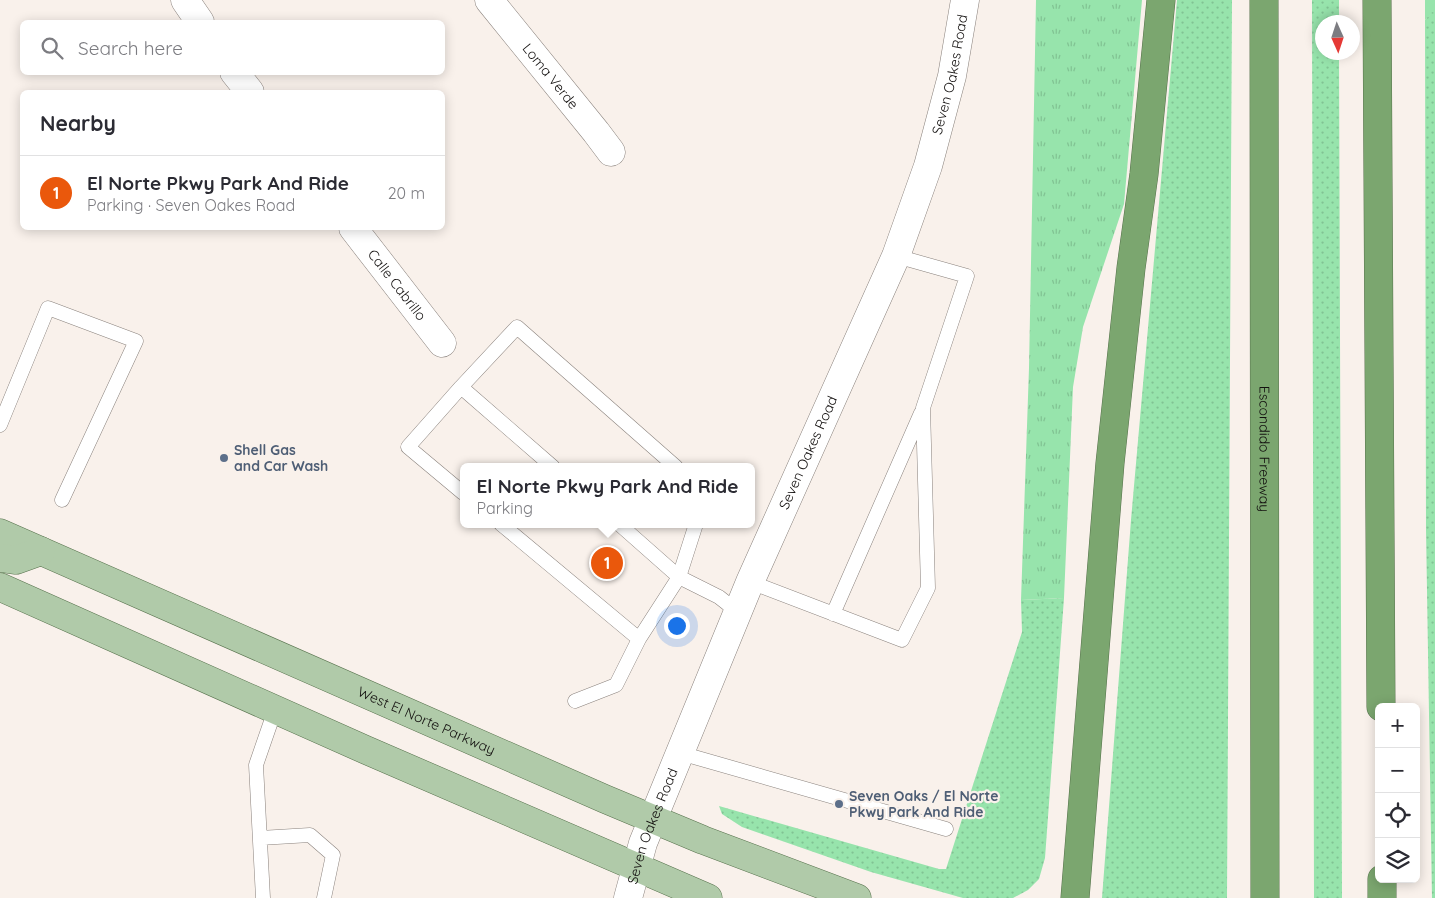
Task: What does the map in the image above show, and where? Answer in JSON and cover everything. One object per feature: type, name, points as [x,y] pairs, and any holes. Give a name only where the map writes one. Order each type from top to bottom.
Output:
[{"type":"highway","points":[[1075,898],[1110,463],[1131,268],[1144,174],[1161,0]]},
{"type":"highway","name":"Escondido Freeway","points":[[1264,0],[1265,898]]},
{"type":"highway","points":[[1377,0],[1381,703]]},
{"type":"highway","points":[[1382,883],[1382,898]]},
{"type":"main road","name":"West El Norte Parkway","points":[[0,533],[653,819],[703,840],[858,898]]},
{"type":"main road","points":[[0,558],[16,560],[40,551]]},
{"type":"main road","points":[[0,587],[275,710],[708,898]]},
{"type":"street","points":[[185,0],[199,20]]},
{"type":"street","name":"Loma Verde","points":[[489,0],[611,152]]},
{"type":"street","name":"Seven Oakes Road","points":[[628,898],[643,843],[750,582],[896,256],[928,166],[952,76],[965,0]]},
{"type":"street","points":[[236,75],[248,90]]},
{"type":"street","name":"Calle Cabrillo","points":[[355,230],[442,342]]},
{"type":"lane","points":[[833,614],[923,408],[967,276],[896,256]]},
{"type":"lane","points":[[0,425],[48,308],[136,341],[62,500]]},
{"type":"lane","points":[[460,490],[408,447],[517,327],[671,463]]},
{"type":"lane","points":[[461,387],[548,463]]},
{"type":"lane","points":[[750,582],[902,640],[928,588],[923,408]]},
{"type":"lane","points":[[506,528],[640,639]]},
{"type":"lane","points":[[624,528],[679,577],[719,597],[738,612]]},
{"type":"lane","points":[[575,701],[616,685],[640,639],[679,577],[695,528]]},
{"type":"lane","points":[[263,898],[256,765],[275,710]]},
{"type":"lane","points":[[680,753],[946,829]]},
{"type":"lane","points":[[260,838],[310,835],[333,855],[324,898]]},
{"type":"green space","points":[[1036,0],[1142,0],[1124,204],[1083,327],[1073,387],[1064,598],[1021,600],[1029,368]]},
{"type":"green space","points":[[1177,0],[1232,0],[1227,898],[1102,898],[1131,520]]},
{"type":"green space","points":[[1312,0],[1339,0],[1339,15],[1315,15],[1315,60],[1339,60],[1342,898],[1314,898]]},
{"type":"green space","points":[[1425,0],[1435,0],[1435,13],[1432,13],[1425,20]]},
{"type":"green space","points":[[1432,12],[1435,13],[1435,898],[1432,898],[1426,529],[1425,20]]},
{"type":"green space","points":[[1064,598],[1045,858],[1039,879],[1028,890],[1013,898],[963,898],[871,872],[742,827],[722,814],[719,806],[939,869],[946,869],[1022,632],[1021,600]]},
{"type":"place","name":"Shell Gas and Car Wash","points":[[224,458]]},
{"type":"place","name":"El Norte Pkwy Park And Ride","points":[[607,563]]},
{"type":"place","name":"Seven Oaks / El Norte Pkwy Park And Ride","points":[[839,804]]}]
